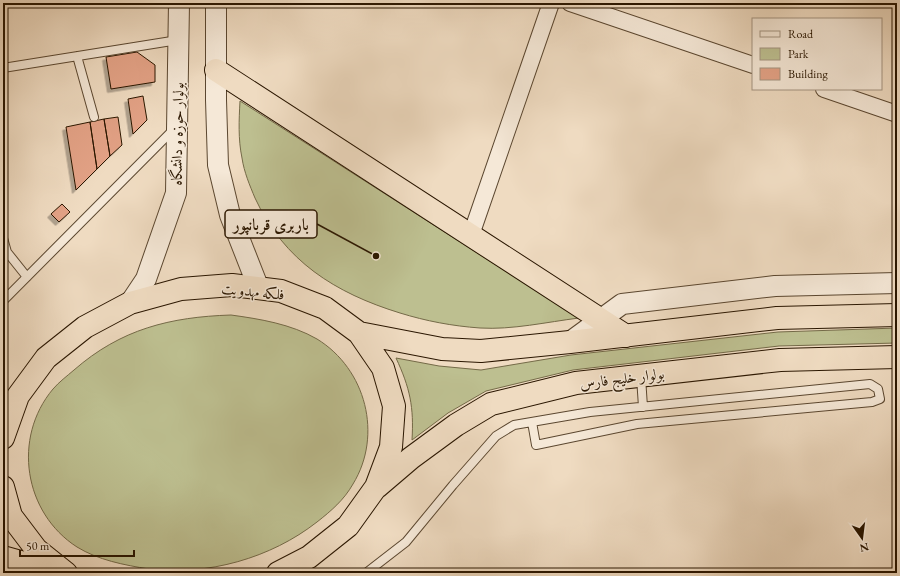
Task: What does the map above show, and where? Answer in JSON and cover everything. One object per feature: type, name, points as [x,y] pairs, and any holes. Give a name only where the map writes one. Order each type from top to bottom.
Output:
[{"type":"highway","points":[[216,70],[626,336]]},
{"type":"highway","name":"فلکه مهدویت","points":[[3,438],[18,396],[46,358],[85,327],[130,303],[181,289],[232,285],[282,291],[325,308],[359,333],[383,368],[394,406],[391,447],[376,488],[348,526],[309,557],[278,573]]},
{"type":"highway","points":[[359,333],[442,349],[473,351],[626,336],[777,318],[897,315]]},
{"type":"highway","name":"بولوار خلیج فارس","points":[[376,488],[411,458],[456,425],[491,404],[576,384],[780,360],[895,358]]},
{"type":"highway","points":[[3,412],[18,396]]},
{"type":"highway","points":[[3,487],[11,516],[31,544],[66,573]]},
{"type":"highway","points":[[3,557],[60,573]]},
{"type":"street","name":"بولوار حوزه و دانشگاه","points":[[130,303],[146,279],[176,193],[179,3]]},
{"type":"street","points":[[216,3],[218,165],[230,215],[259,289]]},
{"type":"street","points":[[471,235],[551,3]]},
{"type":"street","points":[[570,3],[752,65]]},
{"type":"street","points":[[827,90],[897,114]]},
{"type":"street","points":[[570,342],[622,304],[775,286],[897,283]]},
{"type":"lane","points":[[3,68],[178,40]]},
{"type":"lane","points":[[77,56],[94,117]]},
{"type":"lane","points":[[3,301],[177,126]]},
{"type":"lane","points":[[3,238],[7,252],[27,277]]},
{"type":"lane","points":[[641,376],[643,406]]},
{"type":"lane","points":[[366,573],[406,542],[496,436],[514,425],[590,412],[870,384],[878,389],[880,399],[872,402],[637,424],[536,445],[532,422]]},
{"type":"green space","points":[[240,101],[579,318],[504,328],[480,328],[429,321],[376,305],[333,284],[314,272],[296,257],[281,240],[267,220],[255,198],[246,174],[241,151],[239,130]]},
{"type":"green space","points":[[231,315],[253,318],[297,329],[317,339],[334,352],[348,367],[358,385],[365,404],[368,424],[367,445],[362,465],[353,484],[332,509],[299,535],[280,546],[238,562],[194,570],[149,569],[102,559],[77,547],[59,532],[45,515],[35,495],[30,474],[29,452],[32,430],[40,408],[53,389],[63,379],[92,356],[110,344],[128,335],[167,322],[209,316]]},
{"type":"green space","points":[[897,328],[897,343],[779,346],[573,370],[486,391],[448,413],[412,440],[412,407],[408,388],[396,358],[439,366],[481,370],[571,355],[778,332]]},
{"type":"building","points":[[137,52],[155,65],[155,82],[111,89],[106,57]]},
{"type":"building","points":[[143,96],[147,120],[133,134],[128,99]]},
{"type":"building","points":[[118,117],[122,145],[110,156],[104,119]]},
{"type":"building","points":[[104,119],[110,156],[97,169],[90,122]]},
{"type":"building","points":[[90,122],[97,169],[76,190],[66,127]]},
{"type":"building","points":[[62,204],[70,212],[59,222],[51,214]]},
{"type":"place","name":"باربری قربانپور","points":[[376,256]]}]
